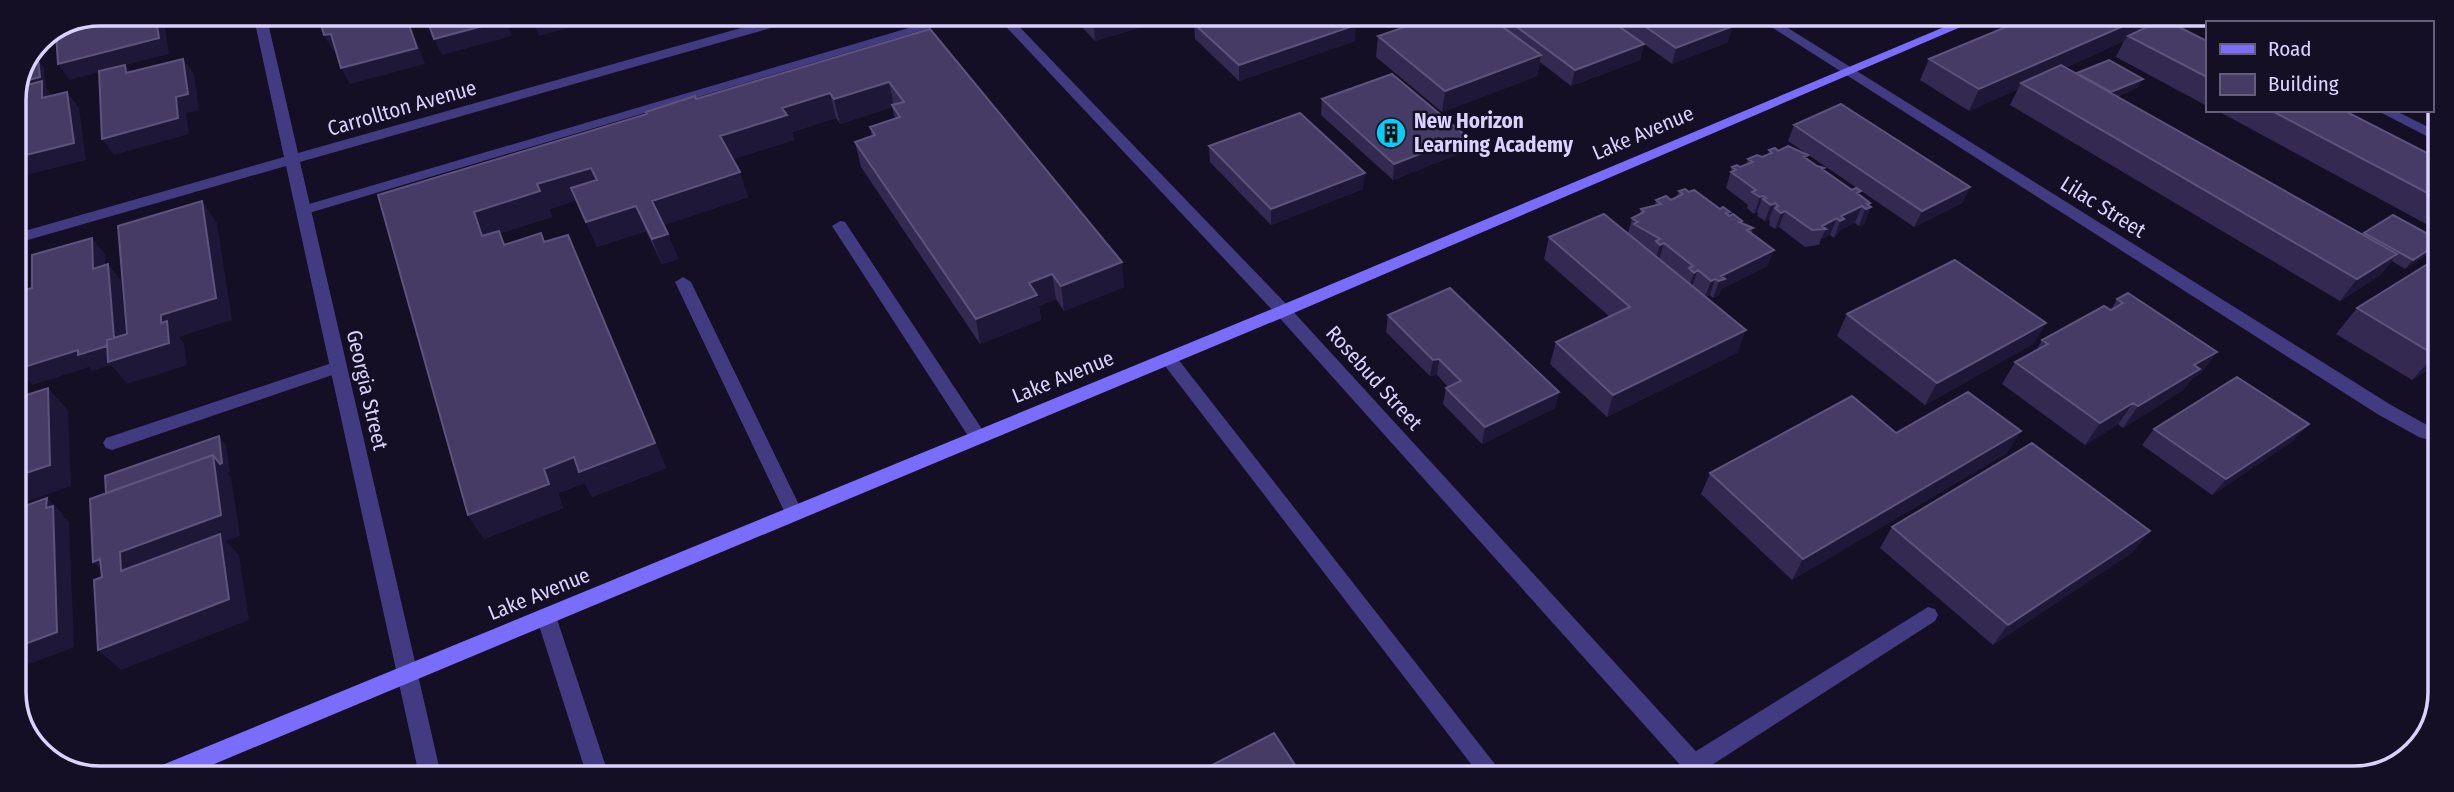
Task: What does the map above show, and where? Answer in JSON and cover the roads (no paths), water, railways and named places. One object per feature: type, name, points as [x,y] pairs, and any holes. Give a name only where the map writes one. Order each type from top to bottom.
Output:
[{"type":"street","name":"Georgia Street","points":[[262,26],[428,766]]},
{"type":"street","name":"Carrollton Avenue","points":[[26,236],[763,26]]},
{"type":"street","points":[[304,210],[930,26]]},
{"type":"street","name":"Rosebud Street","points":[[1011,26],[1283,311],[1694,766]]},
{"type":"street","name":"Lilac Street","points":[[1776,26],[2385,410],[2428,428]]},
{"type":"street","name":"Lake Avenue","points":[[185,766],[1283,311],[1954,26]]},
{"type":"street","points":[[2387,112],[2428,133]]},
{"type":"street","points":[[840,226],[978,437]]},
{"type":"street","points":[[683,282],[794,513]]},
{"type":"street","points":[[1168,358],[1485,766]]},
{"type":"street","points":[[112,443],[338,367]]},
{"type":"street","points":[[1706,766],[1928,615]]},
{"type":"street","points":[[545,616],[595,766]]},
{"type":"place","name":"New Horizon Learning Academy","points":[[1391,133]]}]
